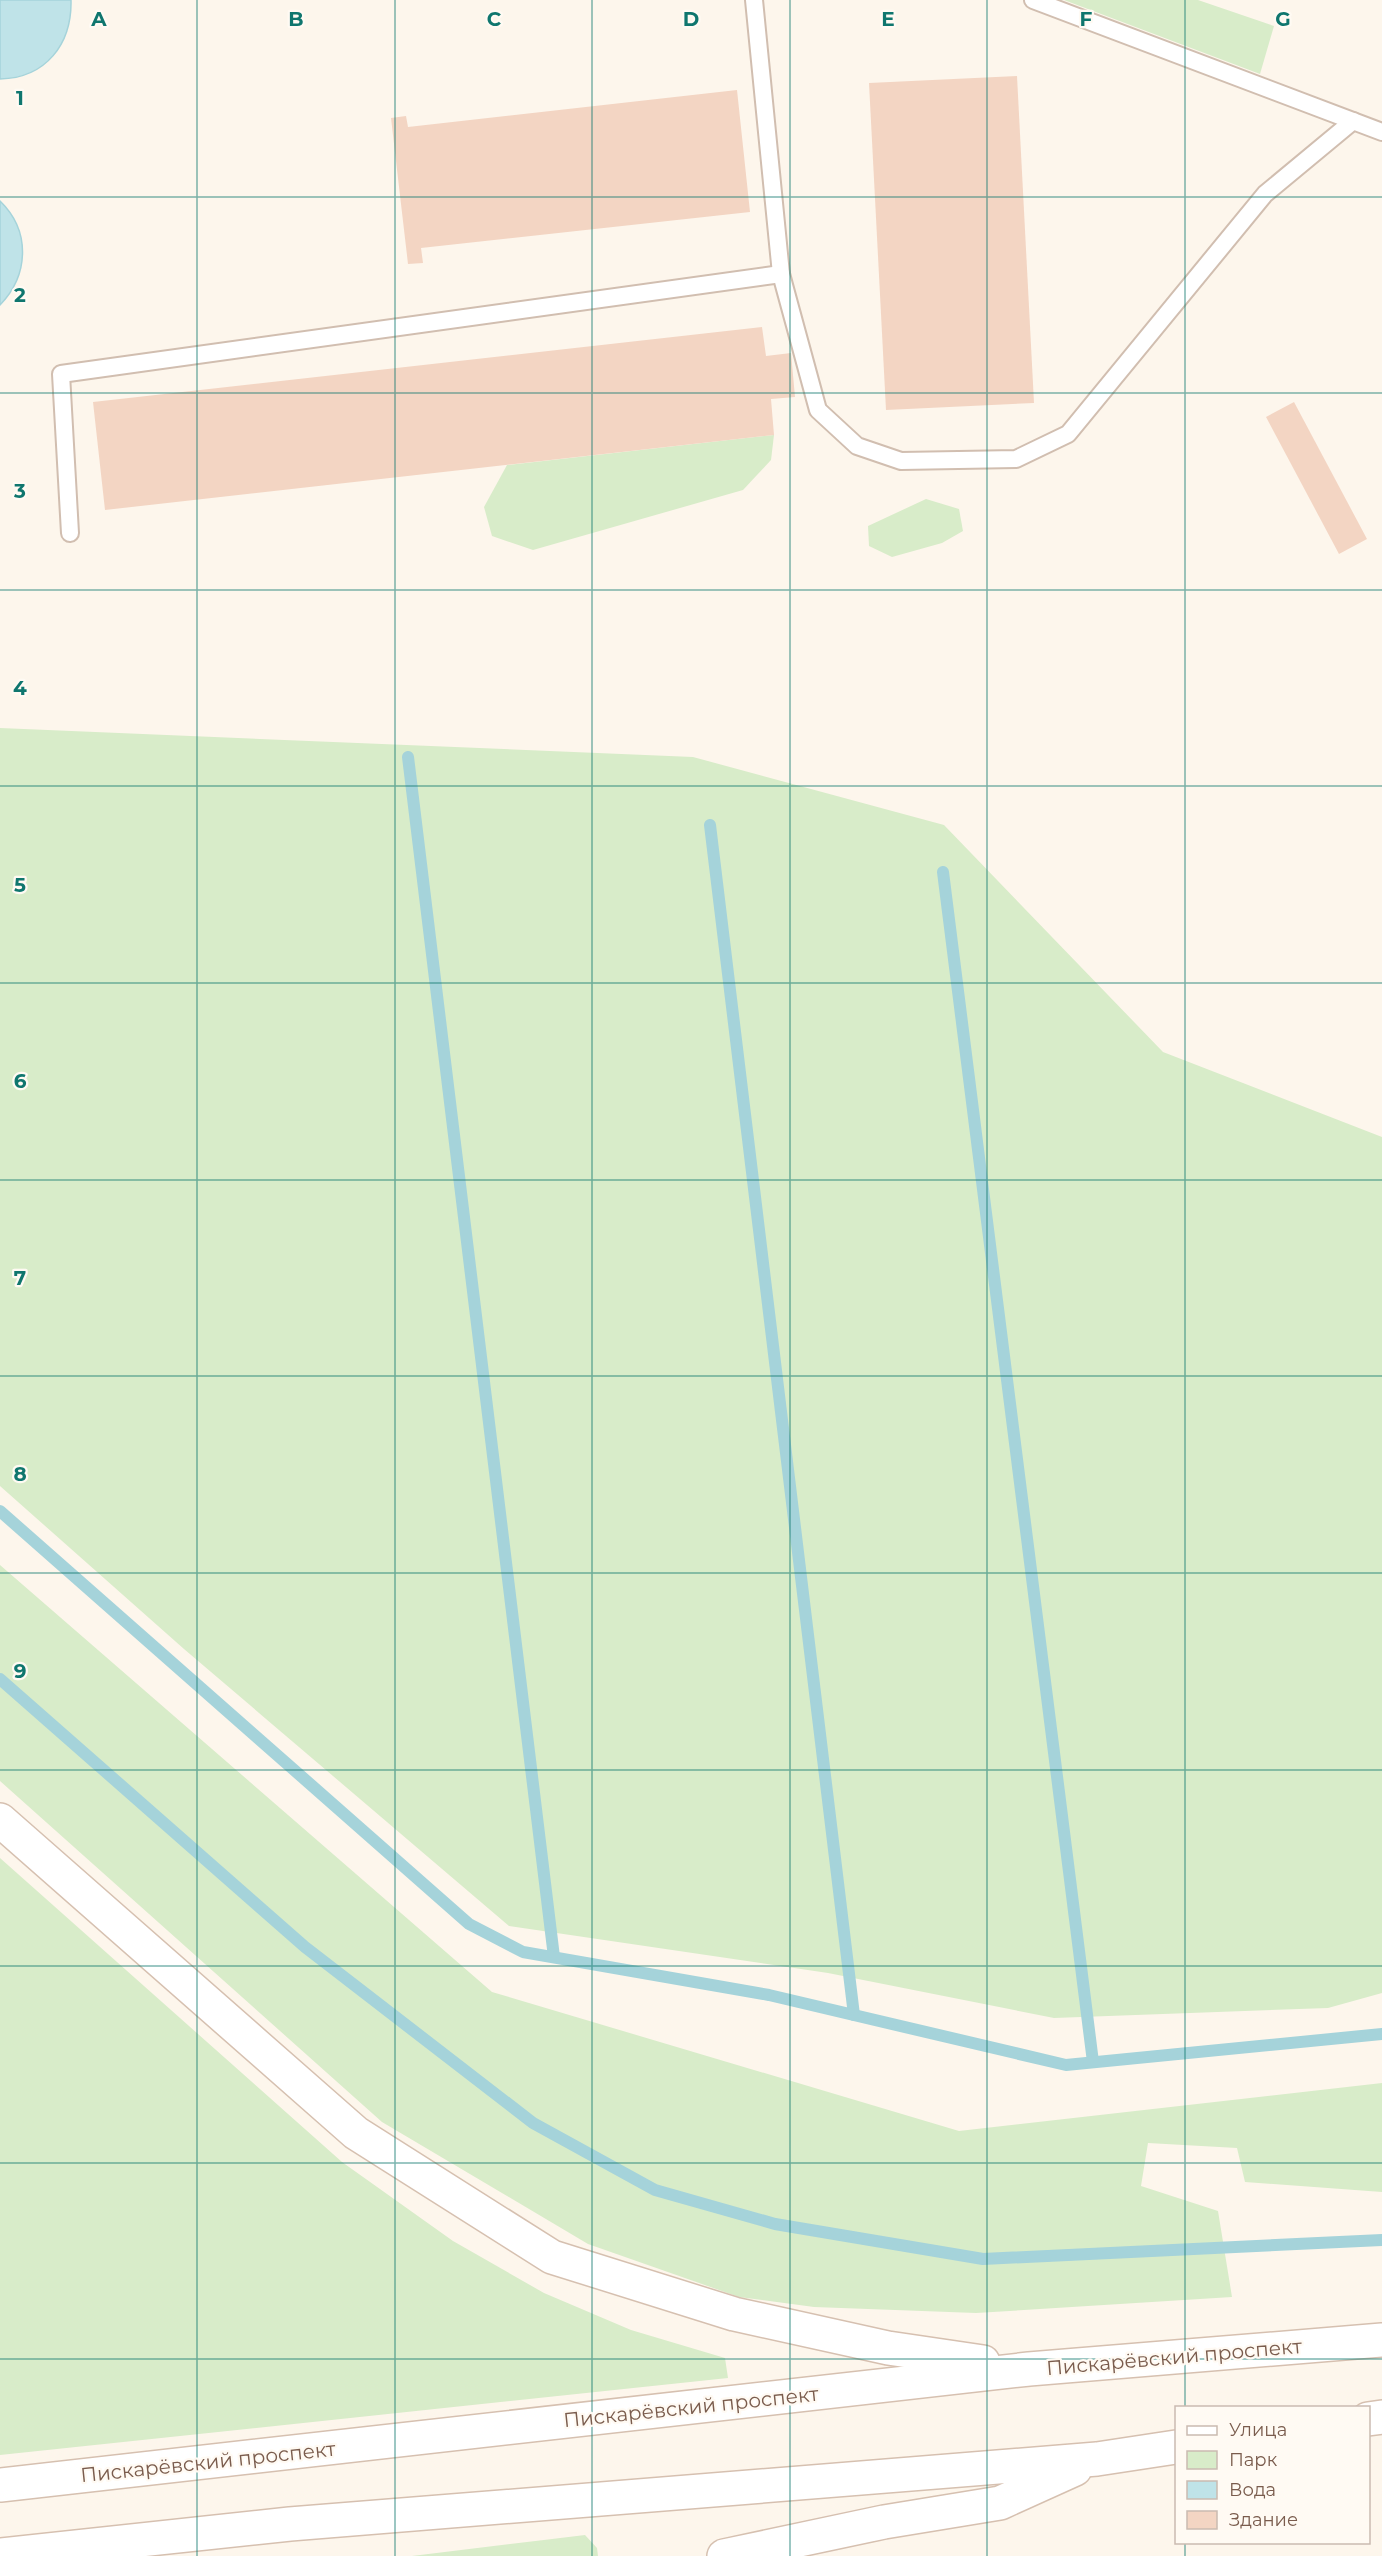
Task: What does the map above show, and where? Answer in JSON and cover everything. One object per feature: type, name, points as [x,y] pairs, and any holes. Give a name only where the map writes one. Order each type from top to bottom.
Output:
[{"type":"main road","points":[[0,1820],[356,2133],[552,2257],[734,2314],[888,2348],[1029,2369]]},
{"type":"main road","name":"Пискарёвский проспект","points":[[0,2485],[1029,2369],[1382,2340]]},
{"type":"main road","points":[[0,2555],[290,2524],[1097,2459],[1175,2447]]},
{"type":"main road","points":[[724,2556],[884,2522],[1000,2503],[1097,2459]]},
{"type":"lane","points":[[754,0],[781,274],[818,410],[857,446],[901,461],[1016,459],[1068,434],[1265,194],[1353,121]]},
{"type":"lane","points":[[1033,0],[1382,132]]},
{"type":"lane","points":[[70,533],[61,374],[781,274]]},
{"type":"green space","points":[[1064,0],[1198,0],[1274,26],[1260,74]]},
{"type":"green space","points":[[774,435],[771,460],[743,490],[533,550],[492,536],[484,507],[507,465]]},
{"type":"green space","points":[[926,499],[959,509],[963,531],[942,543],[892,557],[869,546],[868,526]]},
{"type":"green space","points":[[0,728],[693,757],[944,825],[1163,1052],[1382,1137],[1382,1993],[1328,2008],[1054,2018],[828,1973],[509,1926],[184,1649],[0,1486]]},
{"type":"green space","points":[[0,1565],[492,1992],[959,2131],[1382,2083],[1382,2192],[1245,2182],[1237,2148],[1148,2143],[1141,2186],[1218,2211],[1232,2297],[976,2313],[814,2307],[739,2297],[588,2244],[382,2122],[0,1781]]},
{"type":"green space","points":[[0,1858],[342,2162],[453,2241],[544,2293],[631,2330],[725,2358],[728,2378],[0,2455]]},
{"type":"green space","points":[[585,2535],[597,2548],[598,2556],[412,2556]]},
{"type":"water","points":[[0,0],[71,0],[67,31],[53,56],[31,72],[0,79]]},
{"type":"water","points":[[0,201],[17,226],[22,253],[17,280],[0,305]]},
{"type":"building","points":[[1017,76],[1034,403],[886,410],[869,83]]},
{"type":"building","points":[[737,90],[750,212],[421,248],[423,263],[408,264],[391,118],[406,116],[408,127]]},
{"type":"building","points":[[762,327],[766,356],[791,353],[795,397],[771,399],[774,435],[105,510],[93,402]]},
{"type":"building","points":[[1294,402],[1367,539],[1339,554],[1266,417]]},
{"type":"waterway","points":[[408,757],[554,1957]]},
{"type":"waterway","points":[[710,825],[854,2015]]},
{"type":"waterway","points":[[943,872],[1093,2062]]},
{"type":"waterway","points":[[0,1511],[469,1924],[523,1952],[769,1995],[1066,2065],[1382,2034]]},
{"type":"waterway","points":[[0,1679],[305,1947],[533,2123],[655,2190],[775,2224],[983,2259],[1382,2240]]}]
